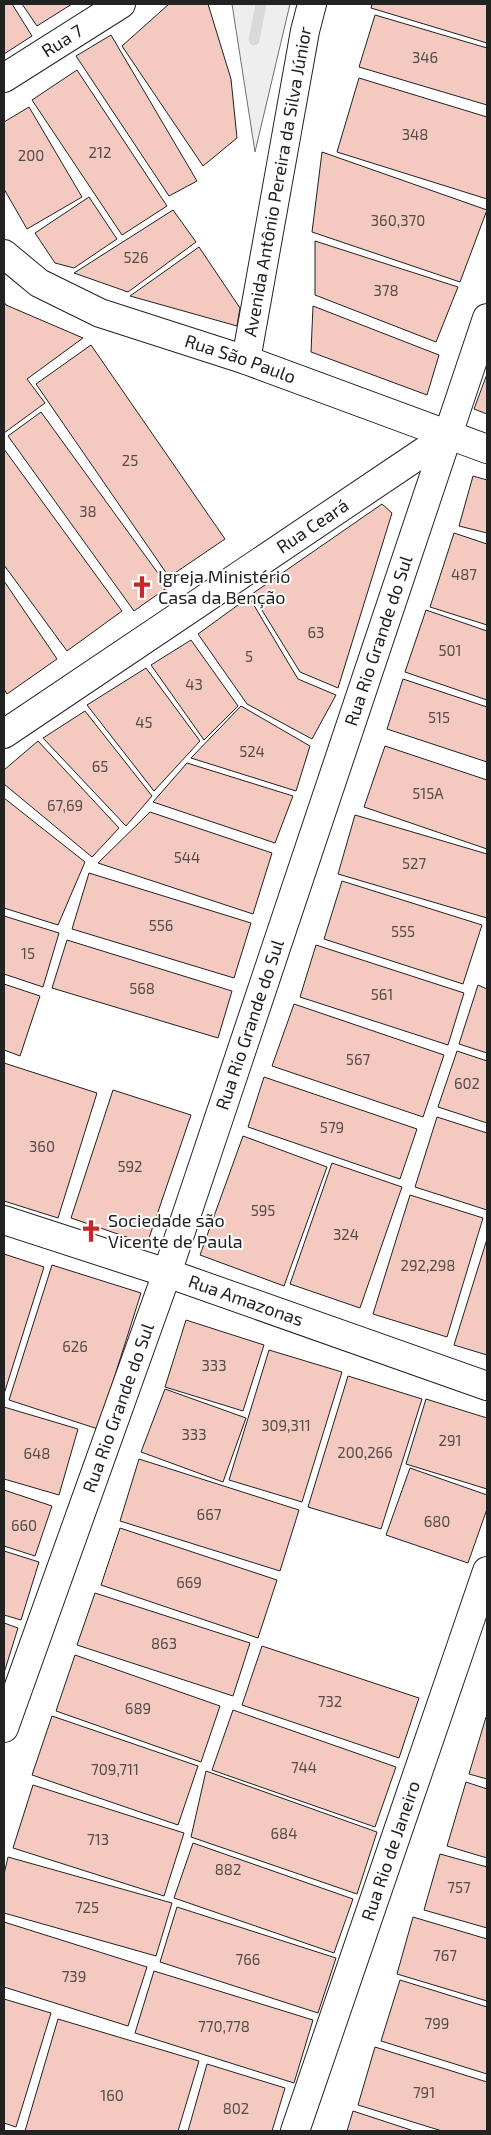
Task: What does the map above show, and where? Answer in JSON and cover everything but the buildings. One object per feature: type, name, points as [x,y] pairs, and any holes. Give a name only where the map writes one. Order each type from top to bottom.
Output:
[{"type":"street","name":"Rua 7","points":[[4,78],[121,4]]},
{"type":"street","name":"Avenida Antônio Pereira da Silva Júnior","points":[[246,360],[305,31],[312,4]]},
{"type":"street","name":"Rua São Paulo","points":[[4,254],[39,284],[100,313],[246,360],[447,436],[487,449]]},
{"type":"street","name":"Rua Rio Grande do Sul","points":[[4,1728],[166,1273],[487,318]]},
{"type":"street","name":"Rua Ceará","points":[[4,734],[447,436]]},
{"type":"street","name":"Rua Amazonas","points":[[4,1220],[166,1273],[487,1386]]},
{"type":"street","name":"Rua Rio de Janeiro","points":[[295,2131],[487,1571]]},
{"type":"shaded area","points":[[232,4],[290,4],[255,152]]},
{"type":"waterway","points":[[254,40],[261,4]]},
{"type":"place","name":"Igreja Ministério Casa da Benção","points":[[142,587]]},
{"type":"place","name":"Sociedade são Vicente de Paula","points":[[91,1231]]}]
